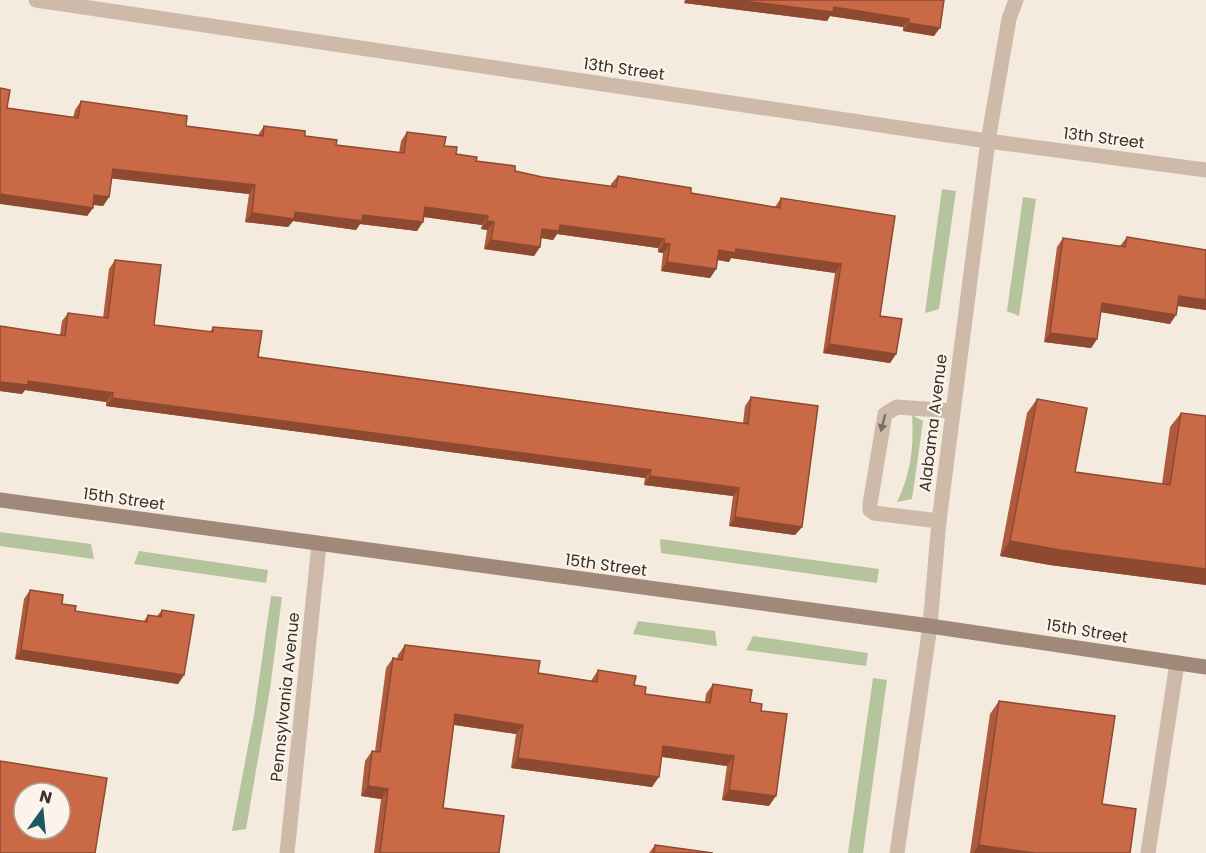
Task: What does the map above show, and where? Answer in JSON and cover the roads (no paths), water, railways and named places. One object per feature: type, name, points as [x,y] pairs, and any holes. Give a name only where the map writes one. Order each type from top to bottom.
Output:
[{"type":"street","name":"13th Street","points":[[36,0],[988,141],[1206,170]]},
{"type":"street","name":"Alabama Avenue","points":[[897,853],[930,626],[952,411],[988,141],[1009,20],[1016,0]]},
{"type":"street","points":[[939,521],[874,513],[870,510],[870,504],[885,414],[897,407],[952,411]]},
{"type":"street","name":"15th Street","points":[[0,500],[930,626],[1206,667]]},
{"type":"street","name":"Pennsylvania Avenue","points":[[287,853],[319,545]]},
{"type":"street","points":[[1148,853],[1177,663]]}]
